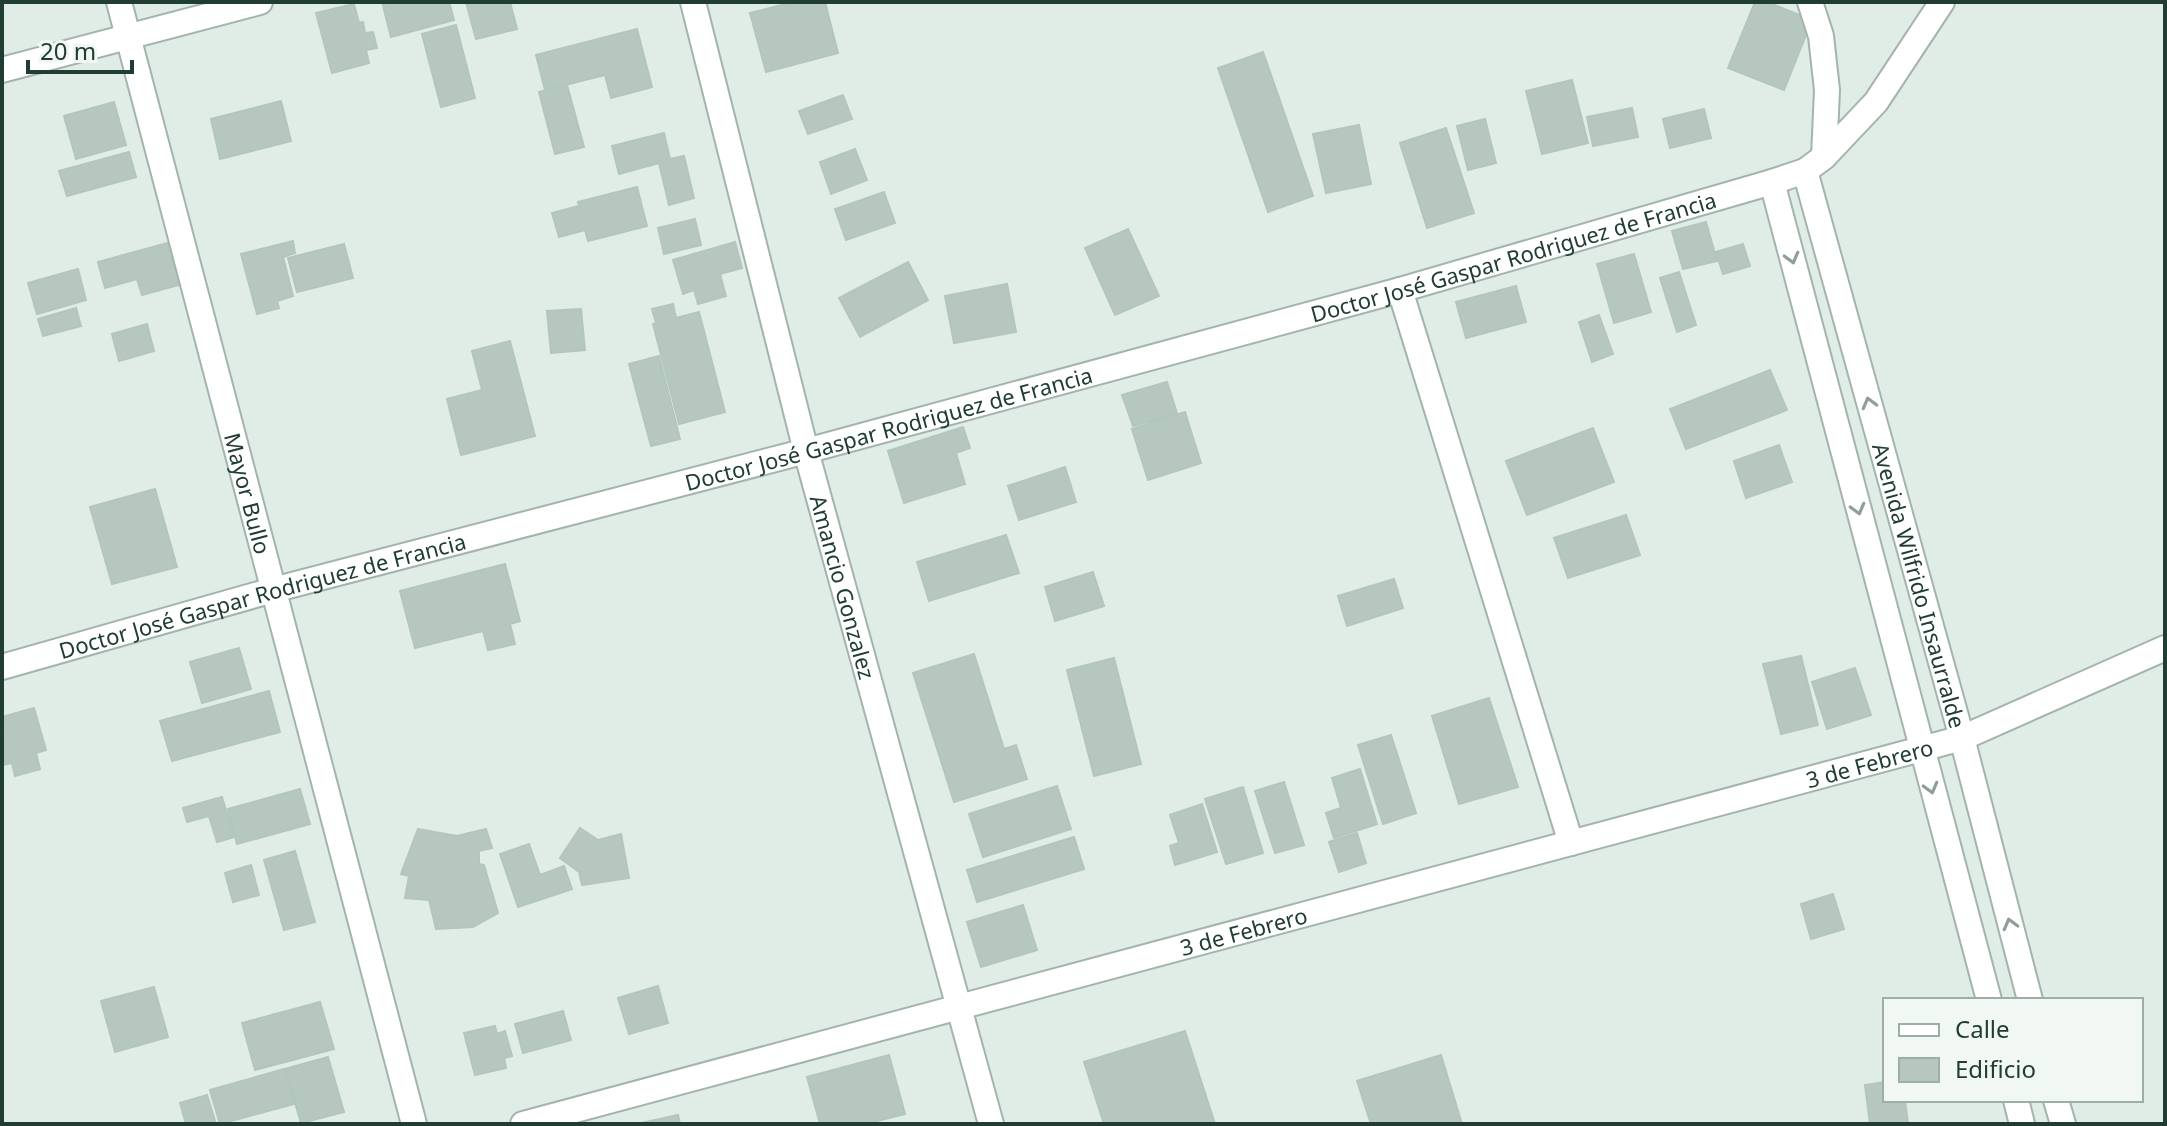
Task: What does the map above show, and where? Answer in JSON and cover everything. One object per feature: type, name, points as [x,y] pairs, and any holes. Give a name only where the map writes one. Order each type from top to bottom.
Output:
[{"type":"street","name":"Mayor Bullo","points":[[119,2],[414,1124]]},
{"type":"street","points":[[2,70],[260,2]]},
{"type":"street","name":"Amancio Gonzalez","points":[[693,2],[806,451],[991,1124]]},
{"type":"street","name":"Avenida Wilfrido Insaurralde","points":[[1810,2],[1821,36],[1827,90],[1815,164],[2029,998]]},
{"type":"street","points":[[1815,164],[1876,102],[1942,2]]},
{"type":"street","name":"Doctor José Gaspar Rodriguez de Francia","points":[[2,667],[273,590],[806,451],[1400,290],[1772,182],[1815,164]]},
{"type":"street","name":"Avenida Wilfrido Insaurralde","points":[[1772,182],[1988,998]]},
{"type":"street","points":[[1400,290],[1571,843]]},
{"type":"street","name":"3 de Febrero","points":[[523,1124],[1962,738],[2165,648]]},
{"type":"street","points":[[2016,1102],[2022,1124]]},
{"type":"street","points":[[2057,1102],[2063,1124]]},
{"type":"building","points":[[382,2],[449,2],[454,20],[391,37]]},
{"type":"building","points":[[466,2],[510,2],[517,29],[476,39]]},
{"type":"building","points":[[793,2],[825,2],[838,53],[766,72],[750,13]]},
{"type":"building","points":[[1755,2],[1767,2],[1812,20],[1784,90],[1728,68]]},
{"type":"building","points":[[354,4],[359,23],[363,22],[365,33],[373,32],[377,48],[366,50],[369,63],[332,73],[316,13]]},
{"type":"building","points":[[456,25],[475,98],[441,107],[422,34]]},
{"type":"building","points":[[637,29],[652,87],[611,98],[605,75],[545,90],[536,55]]},
{"type":"building","points":[[1263,52],[1313,196],[1268,212],[1218,68]]},
{"type":"building","points":[[1572,80],[1588,143],[1542,154],[1526,91]]},
{"type":"building","points":[[567,85],[584,147],[555,154],[539,92]]},
{"type":"building","points":[[843,95],[852,119],[808,134],[799,111]]},
{"type":"building","points":[[281,101],[291,141],[220,159],[211,119]]},
{"type":"building","points":[[114,102],[126,145],[76,159],[64,116]]},
{"type":"building","points":[[1632,108],[1638,137],[1593,146],[1587,117]]},
{"type":"building","points":[[1704,109],[1711,138],[1670,148],[1663,119]]},
{"type":"building","points":[[1485,119],[1496,163],[1468,170],[1457,126]]},
{"type":"building","points":[[1359,125],[1371,184],[1326,193],[1313,134]]},
{"type":"building","points":[[1446,128],[1474,213],[1427,228],[1400,143]]},
{"type":"building","points":[[664,133],[670,159],[684,156],[694,198],[669,205],[659,163],[619,174],[612,146]]},
{"type":"building","points":[[855,149],[867,180],[831,194],[820,162]]},
{"type":"building","points":[[129,152],[136,177],[67,196],[59,171]]},
{"type":"building","points":[[637,187],[647,226],[588,241],[585,230],[559,237],[552,213],[579,206],[578,202]]},
{"type":"building","points":[[884,192],[895,223],[846,240],[835,209]]},
{"type":"building","points":[[695,219],[701,245],[664,254],[658,228]]},
{"type":"building","points":[[1706,222],[1717,261],[1683,269],[1672,231]]},
{"type":"building","points":[[1128,229],[1159,296],[1115,315],[1085,248]]},
{"type":"building","points":[[293,241],[295,253],[283,257],[293,296],[277,301],[279,308],[257,314],[241,254]]},
{"type":"building","points":[[171,242],[182,284],[142,295],[137,279],[105,288],[98,262]]},
{"type":"building","points":[[735,242],[742,268],[720,274],[726,296],[698,304],[694,290],[683,294],[673,260]]},
{"type":"building","points":[[344,244],[353,278],[297,292],[288,258]]},
{"type":"building","points":[[1743,244],[1750,266],[1723,274],[1716,252]]},
{"type":"building","points":[[1634,254],[1651,312],[1614,323],[1597,264]]},
{"type":"building","points":[[908,262],[928,300],[860,337],[839,298]]},
{"type":"building","points":[[78,269],[86,300],[37,314],[28,283]]},
{"type":"building","points":[[1679,272],[1696,325],[1677,332],[1660,278]]},
{"type":"building","points":[[1007,284],[1016,332],[954,343],[945,296]]},
{"type":"building","points":[[1516,286],[1526,322],[1466,338],[1456,302]]},
{"type":"building","points":[[673,304],[676,318],[699,312],[725,412],[679,424],[653,324],[656,323],[652,309]]},
{"type":"building","points":[[76,308],[81,326],[43,336],[38,319]]},
{"type":"building","points":[[581,309],[585,350],[551,353],[547,311]]},
{"type":"building","points":[[1599,315],[1613,354],[1592,362],[1579,322]]},
{"type":"building","points":[[147,324],[154,351],[119,361],[112,334]]},
{"type":"building","points":[[510,341],[535,436],[461,455],[447,399],[482,390],[472,351]]},
{"type":"building","points":[[659,356],[680,439],[651,446],[629,364]]},
{"type":"building","points":[[1770,370],[1787,410],[1686,449],[1670,409]]},
{"type":"building","points":[[1167,382],[1177,413],[1133,426],[1122,395]]},
{"type":"building","points":[[1185,412],[1201,463],[1148,480],[1132,429]]},
{"type":"building","points":[[963,427],[970,448],[956,453],[965,484],[904,503],[888,451]]},
{"type":"building","points":[[1593,428],[1614,482],[1527,515],[1506,461]]},
{"type":"building","points":[[1779,445],[1792,482],[1746,498],[1734,461]]},
{"type":"building","points":[[1065,467],[1076,502],[1019,520],[1008,486]]},
{"type":"building","points":[[155,489],[177,567],[112,584],[90,507]]},
{"type":"building","points":[[1626,515],[1640,555],[1568,578],[1554,538]]},
{"type":"building","points":[[1006,535],[1019,573],[929,601],[917,562]]},
{"type":"building","points":[[505,564],[520,621],[510,624],[515,644],[488,650],[483,631],[415,648],[400,591]]},
{"type":"building","points":[[1093,572],[1104,606],[1055,621],[1045,587]]},
{"type":"building","points":[[1394,579],[1403,608],[1347,626],[1338,596]]},
{"type":"building","points":[[239,648],[251,689],[202,703],[190,662]]},
{"type":"building","points":[[974,654],[1004,749],[1016,745],[1027,779],[954,802],[913,673]]},
{"type":"building","points":[[1801,656],[1818,725],[1781,734],[1763,664]]},
{"type":"building","points":[[1114,658],[1141,764],[1094,776],[1067,670]]},
{"type":"building","points":[[1855,668],[1871,715],[1827,729],[1812,682]]},
{"type":"building","points":[[269,691],[280,732],[172,761],[160,721]]},
{"type":"building","points":[[1489,698],[1518,787],[1459,804],[1432,716]]},
{"type":"building","points":[[34,708],[46,750],[36,753],[40,769],[15,776],[12,763],[2,765],[2,717]]},
{"type":"building","points":[[1391,735],[1416,813],[1383,824],[1358,745]]},
{"type":"building","points":[[1360,769],[1377,824],[1334,838],[1326,813],[1341,808],[1332,778]]},
{"type":"building","points":[[1284,782],[1304,845],[1275,853],[1255,791]]},
{"type":"building","points":[[1057,786],[1071,829],[983,857],[969,814]]},
{"type":"building","points":[[1243,787],[1263,853],[1226,864],[1205,799]]},
{"type":"building","points":[[300,789],[310,824],[237,844],[228,809]]},
{"type":"building","points":[[222,797],[234,837],[217,842],[209,816],[187,822],[183,808]]},
{"type":"building","points":[[1202,804],[1217,852],[1175,865],[1170,846],[1179,843],[1170,815]]},
{"type":"building","points":[[580,828],[598,840],[621,834],[629,878],[582,885],[579,872],[560,858]]},
{"type":"building","points":[[418,829],[457,836],[486,829],[492,848],[479,851],[479,864],[484,865],[498,913],[473,927],[436,929],[429,900],[405,898],[409,876],[401,874]]},
{"type":"building","points":[[1357,833],[1366,863],[1339,872],[1329,842]]},
{"type":"building","points":[[1074,837],[1084,869],[977,902],[967,870]]},
{"type":"building","points":[[529,844],[540,875],[564,866],[572,889],[518,907],[500,854]]},
{"type":"building","points":[[295,851],[315,922],[284,930],[264,860]]},
{"type":"building","points":[[251,865],[259,895],[233,902],[225,873]]},
{"type":"building","points":[[1833,894],[1844,929],[1811,939],[1801,904]]},
{"type":"building","points":[[1023,905],[1037,950],[981,967],[967,922]]},
{"type":"building","points":[[658,986],[668,1023],[629,1034],[618,998]]},
{"type":"building","points":[[154,987],[168,1037],[115,1052],[101,1001]]},
{"type":"building","points":[[320,1002],[334,1049],[255,1070],[242,1023]]},
{"type":"building","points":[[563,1011],[571,1040],[523,1053],[515,1024]]},
{"type":"building","points":[[495,1026],[497,1034],[505,1031],[512,1056],[504,1058],[506,1068],[475,1075],[464,1033]]},
{"type":"building","points":[[1185,1031],[1215,1124],[1104,1124],[1084,1062]]},
{"type":"building","points":[[889,1055],[905,1114],[865,1124],[820,1124],[807,1077]]},
{"type":"building","points":[[1441,1055],[1462,1124],[1371,1124],[1357,1081]]},
{"type":"building","points":[[328,1057],[344,1112],[301,1123],[285,1069]]},
{"type":"building","points":[[284,1069],[294,1104],[220,1124],[210,1090]]},
{"type":"building","points":[[1883,1082],[1883,1102],[1905,1102],[1908,1124],[1870,1124],[1865,1085]]},
{"type":"building","points":[[207,1095],[216,1124],[186,1124],[180,1103]]},
{"type":"building","points":[[678,1115],[680,1124],[637,1124]]}]
